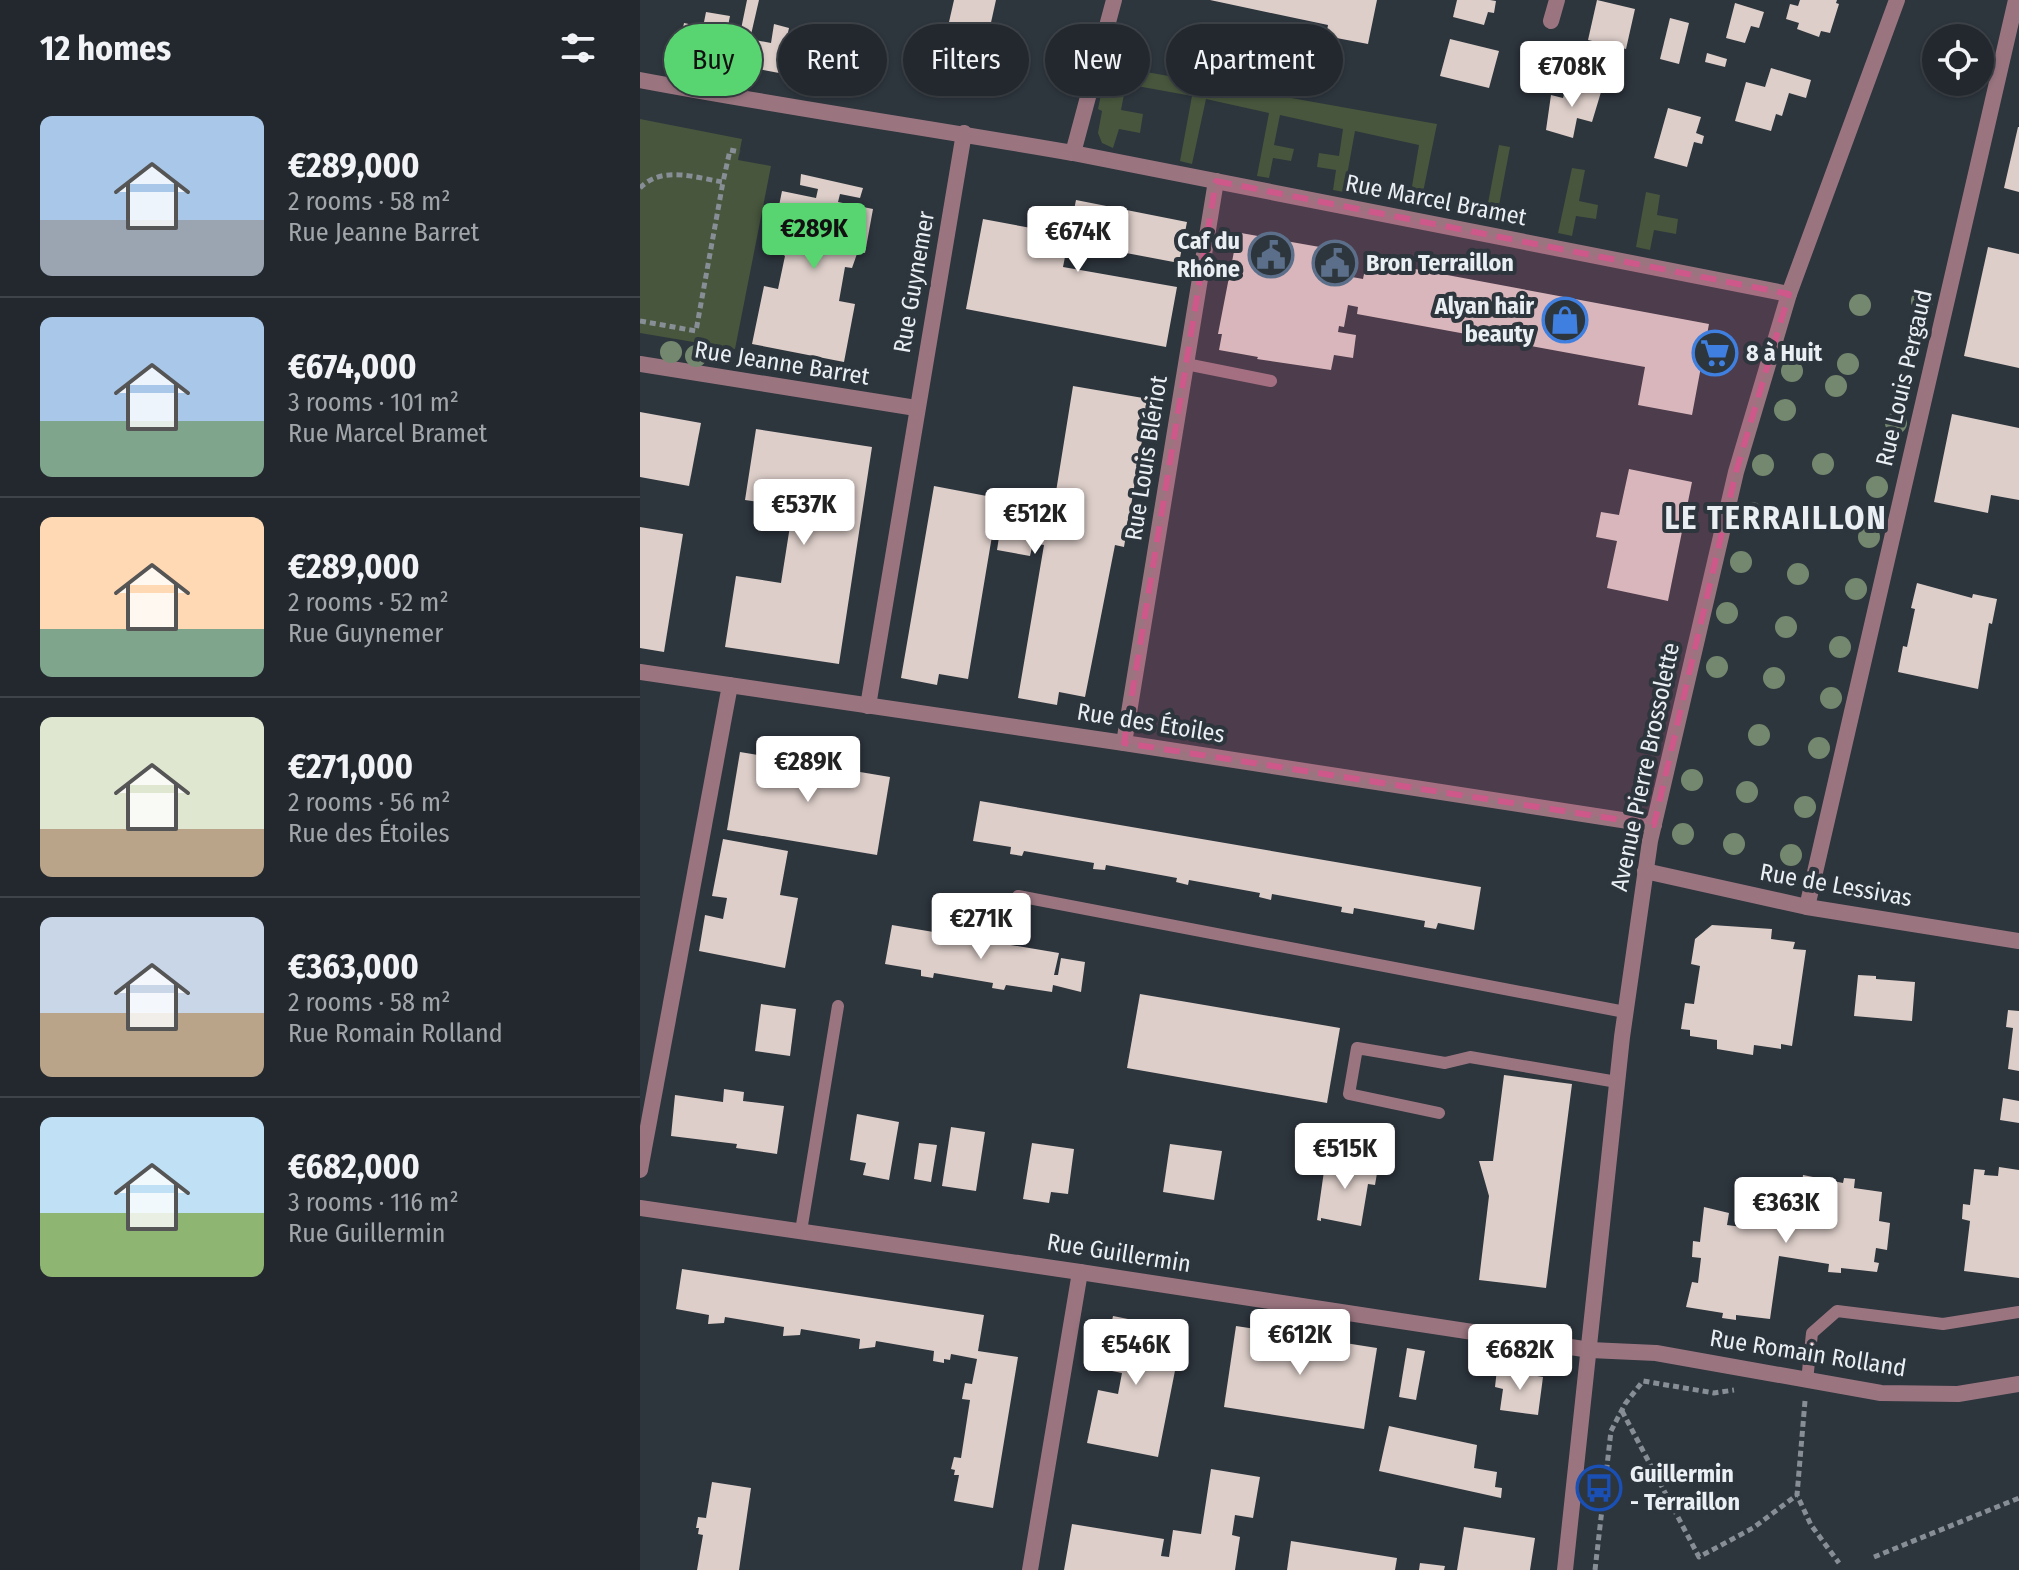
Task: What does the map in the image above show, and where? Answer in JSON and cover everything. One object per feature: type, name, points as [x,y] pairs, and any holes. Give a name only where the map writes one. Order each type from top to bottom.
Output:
[{"type":"street","points":[[640,80],[1073,153],[1114,0]]},
{"type":"street","points":[[1551,21],[1557,0]]},
{"type":"street","name":"Avenue Pierre Brossolette","points":[[1565,1570],[1625,1012],[1654,825],[1736,472],[1789,294],[1897,0]]},
{"type":"street","name":"Rue Louis Pergaud","points":[[1807,907],[2016,0]]},
{"type":"street","name":"Rue Guynemer","points":[[868,706],[964,133]]},
{"type":"street","name":"Rue Marcel Bramet","points":[[1073,153],[1789,294]]},
{"type":"street","name":"Rue Louis Blériot","points":[[1124,743],[1216,181]]},
{"type":"street","name":"Rue Jeanne Barret","points":[[640,364],[916,408]]},
{"type":"street","name":"Rue des Étoiles","points":[[640,672],[1654,825]]},
{"type":"street","points":[[640,1170],[730,685]]},
{"type":"street","name":"Rue de Lessivas","points":[[1645,871],[1807,907],[2019,941]]},
{"type":"street","name":"Rue Guillermin","points":[[640,1208],[1590,1350]]},
{"type":"street","points":[[1030,1570],[1080,1272]]},
{"type":"street","name":"Rue Romain Rolland","points":[[1590,1350],[1656,1353],[1881,1393],[1958,1394],[2019,1384]]},
{"type":"lane","points":[[1186,364],[1271,381]]},
{"type":"lane","points":[[1018,896],[1625,1012]]},
{"type":"lane","points":[[801,1231],[838,1006]]},
{"type":"lane","points":[[1439,1113],[1349,1094],[1357,1048],[1445,1063],[1470,1057],[1617,1082]]},
{"type":"lane","points":[[1807,1381],[1812,1333],[1837,1311],[1943,1324],[2019,1312]]},
{"type":"path","points":[[640,321],[696,331],[730,150],[740,152]]},
{"type":"path","points":[[640,188],[659,175],[674,174],[723,182]]},
{"type":"path","points":[[1595,1570],[1611,1431],[1622,1411],[1643,1381],[1714,1393],[1734,1390],[1725,1383]]},
{"type":"path","points":[[1807,1381],[1797,1495],[1811,1525],[1839,1563]]},
{"type":"path","points":[[1622,1411],[1699,1557],[1753,1528],[1797,1495]]},
{"type":"path","points":[[1874,1557],[2019,1498]]},
{"type":"highlighted area","points":[[1216,181],[1789,294],[1736,472],[1654,825],[1124,743]]},
{"type":"green space","points":[[1150,73],[1166,76],[1166,91],[1150,88]]},
{"type":"green space","points":[[1101,96],[1124,96],[1121,110],[1143,114],[1140,133],[1119,129],[1113,148],[1102,143],[1098,133],[1102,111],[1098,109]]},
{"type":"green space","points":[[1192,96],[1280,96],[1437,124],[1420,207],[1409,204],[1419,145],[1355,131],[1344,192],[1333,190],[1336,170],[1317,167],[1319,153],[1339,156],[1343,129],[1280,115],[1274,145],[1294,149],[1291,161],[1273,158],[1269,178],[1257,176],[1269,113],[1206,99],[1192,164],[1180,161]]},
{"type":"green space","points":[[640,119],[742,139],[738,160],[771,166],[735,349],[640,333]]},
{"type":"green space","points":[[1499,145],[1510,147],[1496,221],[1485,219]]},
{"type":"green space","points":[[1572,168],[1585,170],[1579,201],[1598,205],[1596,219],[1576,216],[1572,236],[1558,233]]},
{"type":"green space","points":[[1646,192],[1660,195],[1657,215],[1678,219],[1676,234],[1654,230],[1650,250],[1636,247]]},
{"type":"building","points":[[747,0],[759,0],[753,24],[742,24]]},
{"type":"building","points":[[954,0],[996,0],[991,24],[949,24]]},
{"type":"building","points":[[1210,0],[1377,0],[1368,44],[1343,39],[1343,24],[1323,24]]},
{"type":"building","points":[[1457,0],[1496,1],[1494,13],[1488,12],[1484,25],[1453,17]]},
{"type":"building","points":[[1597,0],[1635,9],[1626,49],[1588,40]]},
{"type":"building","points":[[1800,0],[1837,0],[1839,4],[1830,33],[1821,31],[1819,37],[1797,29],[1799,23],[1786,19],[1790,4],[1798,6]]},
{"type":"building","points":[[1735,3],[1764,12],[1759,28],[1751,26],[1745,43],[1726,38]]},
{"type":"building","points":[[706,12],[730,16],[728,24],[704,24]]},
{"type":"building","points":[[1670,18],[1689,23],[1679,64],[1660,59]]},
{"type":"building","points":[[774,24],[778,25],[778,73],[762,70],[762,41],[771,43]]},
{"type":"building","points":[[1450,39],[1499,51],[1489,88],[1440,76]]},
{"type":"building","points":[[1707,53],[1727,59],[1725,67],[1705,62]]},
{"type":"building","points":[[1771,68],[1811,80],[1806,98],[1789,93],[1782,116],[1776,114],[1771,131],[1735,121],[1746,82],[1765,87]]},
{"type":"building","points":[[1567,83],[1601,92],[1592,122],[1577,118],[1573,138],[1546,130],[1551,95],[1563,98]]},
{"type":"building","points":[[1668,108],[1701,117],[1696,133],[1704,136],[1702,144],[1694,142],[1687,167],[1654,158]]},
{"type":"building","points":[[2019,127],[2019,192],[2004,188]]},
{"type":"building","points":[[801,174],[863,188],[860,198],[840,194],[838,202],[873,209],[865,253],[858,251],[852,268],[845,267],[839,301],[855,304],[844,362],[752,344],[764,286],[778,289],[785,256],[781,253],[781,237],[773,235],[782,191],[816,198],[818,189],[800,185]]},
{"type":"building","points":[[1076,200],[1187,222],[1179,263],[1068,242],[1063,267],[1177,287],[1166,347],[966,309],[983,219],[1069,235]]},
{"type":"building","points":[[1241,233],[1354,253],[1353,258],[1357,259],[1352,277],[1363,279],[1367,260],[1709,324],[1692,415],[1638,405],[1645,367],[1357,314],[1358,307],[1348,305],[1344,327],[1339,326],[1338,332],[1356,335],[1353,358],[1334,355],[1331,370],[1219,350],[1222,334],[1218,334],[1237,236],[1241,237]]},
{"type":"building","points":[[1988,247],[2019,254],[2019,368],[1964,356]]},
{"type":"building","points":[[1073,386],[1149,399],[1124,547],[1115,545],[1085,697],[1059,692],[1057,705],[1018,698],[1044,545],[1033,543],[1030,556],[997,550],[999,537],[992,536],[968,679],[939,674],[937,685],[901,678],[934,486],[992,497],[988,520],[1050,529]]},
{"type":"building","points":[[640,412],[701,423],[689,486],[640,477]]},
{"type":"building","points":[[1952,414],[2019,428],[2019,500],[1991,495],[1988,513],[1934,502]]},
{"type":"building","points":[[756,429],[872,447],[839,664],[725,647],[736,576],[781,583],[793,507],[745,500]]},
{"type":"building","points":[[1629,469],[1692,482],[1668,601],[1607,588],[1617,541],[1596,537],[1601,512],[1619,515]]},
{"type":"building","points":[[640,527],[683,534],[664,652],[640,648]]},
{"type":"building","points":[[1917,583],[1972,598],[1973,594],[1997,599],[1992,624],[1989,623],[1978,689],[1898,672],[1903,646],[1907,647]]},
{"type":"building","points":[[740,752],[890,777],[877,855],[727,830]]},
{"type":"building","points":[[980,801],[1481,887],[1474,930],[1438,923],[1436,929],[1424,927],[1425,921],[1354,908],[1353,914],[1341,912],[1342,907],[1272,894],[1271,900],[1259,897],[1260,893],[1189,880],[1188,885],[1176,882],[1177,878],[1106,865],[1105,870],[1093,869],[1094,863],[1024,851],[1022,856],[1010,854],[1011,847],[973,841]]},
{"type":"building","points":[[723,839],[788,851],[780,895],[798,898],[785,968],[699,951],[705,915],[723,919],[727,898],[712,896]]},
{"type":"building","points":[[892,925],[1059,953],[1054,975],[1058,975],[1061,958],[1085,962],[1081,992],[1053,985],[1052,992],[1006,985],[1004,990],[992,988],[993,983],[934,973],[933,978],[921,976],[921,970],[885,964]]},
{"type":"building","points":[[1712,925],[1772,929],[1771,939],[1795,942],[1793,949],[1806,950],[1792,1046],[1781,1044],[1781,1049],[1754,1045],[1753,1055],[1717,1049],[1717,1040],[1690,1036],[1690,1030],[1681,1029],[1685,1003],[1694,1004],[1700,966],[1691,964],[1695,939]]},
{"type":"building","points":[[1858,975],[1915,982],[1912,1021],[1854,1016]]},
{"type":"building","points":[[1140,994],[1340,1028],[1327,1103],[1127,1068]]},
{"type":"building","points":[[761,1004],[796,1009],[790,1056],[755,1051]]},
{"type":"building","points":[[2008,1010],[2019,1011],[2019,1071],[2008,1069],[2013,1028],[2006,1027]]},
{"type":"building","points":[[1504,1075],[1572,1084],[1546,1288],[1479,1280],[1489,1196],[1479,1161],[1493,1161]]},
{"type":"building","points":[[724,1089],[744,1092],[743,1101],[784,1106],[777,1154],[736,1148],[737,1144],[671,1136],[675,1095],[723,1102]]},
{"type":"building","points":[[2003,1098],[2019,1101],[2019,1123],[2000,1120]]},
{"type":"building","points":[[857,1114],[899,1122],[889,1180],[863,1175],[866,1163],[850,1160]]},
{"type":"building","points":[[951,1127],[985,1132],[976,1191],[942,1186]]},
{"type":"building","points":[[919,1143],[937,1145],[931,1182],[914,1179]]},
{"type":"building","points":[[1032,1143],[1074,1149],[1068,1194],[1051,1192],[1049,1203],[1023,1199]]},
{"type":"building","points":[[1170,1144],[1222,1151],[1214,1200],[1163,1192]]},
{"type":"building","points":[[1326,1157],[1378,1167],[1375,1185],[1368,1184],[1361,1226],[1321,1218],[1321,1221],[1317,1220]]},
{"type":"building","points":[[1999,1167],[2019,1170],[2019,1278],[1964,1271],[1970,1221],[1962,1219],[1963,1204],[1970,1205],[1974,1169],[1985,1170],[1984,1175],[1998,1176]]},
{"type":"building","points":[[1803,1175],[1843,1183],[1844,1178],[1855,1179],[1854,1188],[1882,1192],[1879,1221],[1890,1223],[1887,1250],[1876,1248],[1874,1262],[1879,1263],[1877,1272],[1841,1268],[1841,1273],[1828,1272],[1829,1264],[1779,1256],[1770,1319],[1736,1315],[1736,1320],[1722,1318],[1723,1313],[1686,1307],[1692,1282],[1698,1283],[1701,1258],[1692,1257],[1693,1241],[1700,1242],[1704,1207],[1729,1213],[1727,1225],[1742,1227],[1742,1217],[1757,1219],[1757,1216],[1769,1217],[1768,1227],[1782,1229],[1788,1181],[1802,1183]]},
{"type":"building","points":[[682,1269],[984,1315],[978,1351],[1018,1357],[993,1508],[954,1501],[959,1475],[954,1475],[955,1470],[951,1469],[954,1457],[961,1458],[970,1400],[962,1399],[965,1383],[972,1384],[977,1359],[951,1354],[950,1360],[944,1359],[944,1363],[933,1361],[934,1351],[876,1341],[875,1347],[859,1349],[860,1339],[801,1329],[800,1335],[783,1336],[784,1327],[725,1317],[724,1323],[708,1324],[709,1315],[676,1309]]},
{"type":"building","points":[[1113,1316],[1183,1330],[1158,1457],[1087,1443],[1098,1390],[1118,1394],[1122,1373],[1102,1369]]},
{"type":"building","points":[[1236,1326],[1377,1348],[1364,1429],[1224,1407]]},
{"type":"building","points":[[1407,1348],[1425,1351],[1416,1400],[1399,1397]]},
{"type":"building","points":[[1497,1369],[1543,1377],[1538,1415],[1500,1410],[1503,1389],[1495,1387]]},
{"type":"building","points":[[1389,1426],[1477,1445],[1474,1468],[1497,1472],[1495,1487],[1502,1488],[1501,1498],[1379,1471]]},
{"type":"building","points":[[1211,1469],[1260,1477],[1253,1518],[1235,1515],[1232,1535],[1240,1537],[1235,1570],[1064,1570],[1072,1524],[1164,1539],[1161,1556],[1169,1557],[1173,1530],[1201,1534]]},
{"type":"building","points":[[712,1482],[751,1488],[739,1570],[697,1570],[703,1535],[698,1534],[699,1528],[696,1528],[698,1517],[706,1518]]},
{"type":"building","points":[[1464,1527],[1535,1538],[1530,1570],[1457,1570]]},
{"type":"building","points":[[1291,1541],[1397,1558],[1395,1570],[1287,1570]]},
{"type":"building","points":[[1420,1563],[1445,1566],[1444,1570],[1419,1570]]},
{"type":"place","name":"Caf du Rhône","points":[[1271,255]]},
{"type":"place","name":"Bron Terraillon","points":[[1335,263]]},
{"type":"place","name":"Alyan hair beauty","points":[[1565,320]]},
{"type":"place","name":"8 à Huit","points":[[1715,353]]},
{"type":"place","name":"Guillermin - Terraillon","points":[[1599,1488]]},
{"type":"district","name":"LE TERRAILLON","points":[[1776,518]]}]
